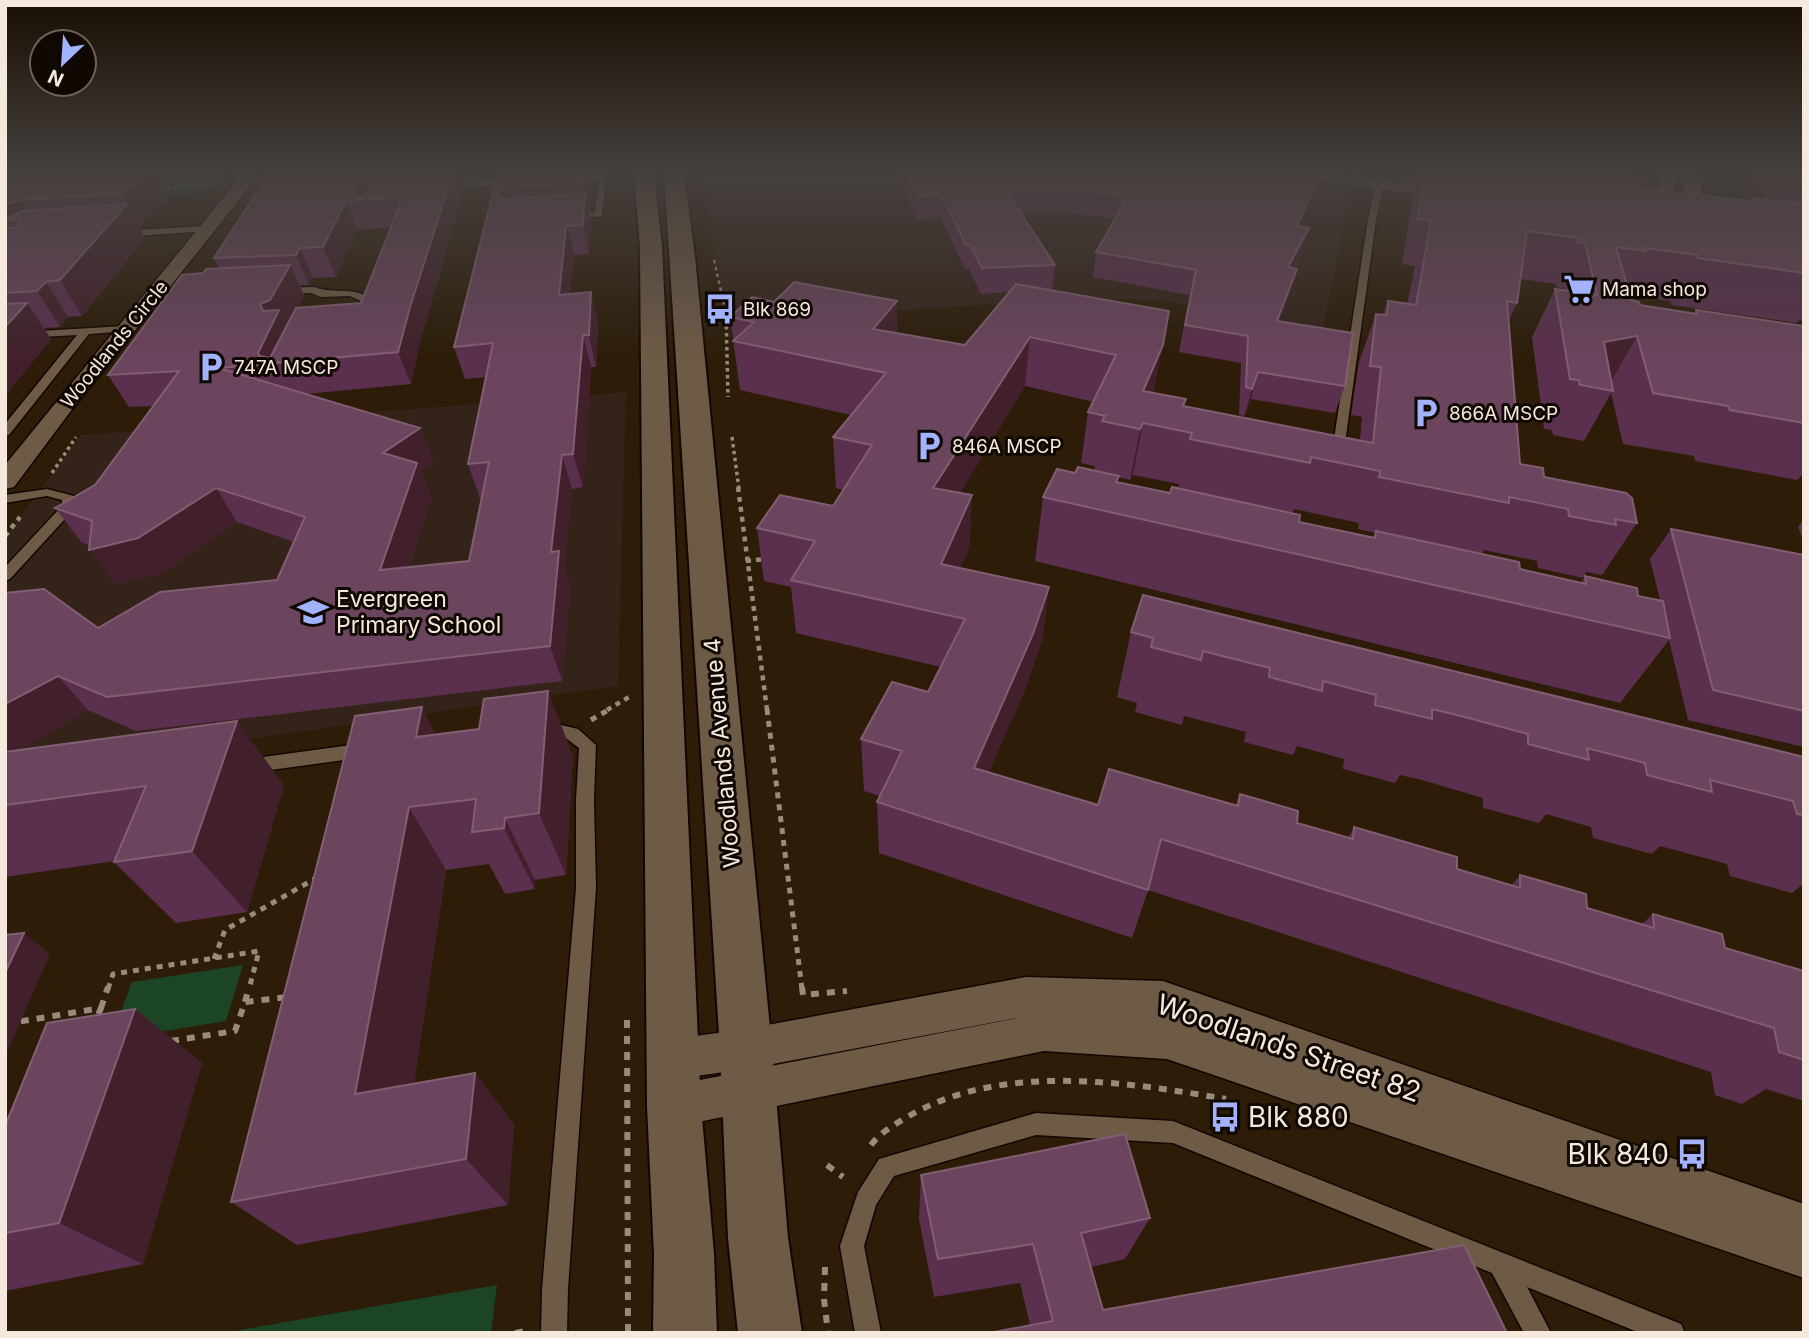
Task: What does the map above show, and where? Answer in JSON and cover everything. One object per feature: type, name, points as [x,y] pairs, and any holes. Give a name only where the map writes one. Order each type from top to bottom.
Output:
[{"type":"main road","points":[[650,235],[674,1082],[684,1254],[685,1333]]},
{"type":"main road","name":"Woodlands Avenue 4","points":[[681,235],[758,1238],[770,1333]]},
{"type":"street","name":"Woodlands Circle","points":[[5,482],[125,329],[158,298],[201,235]]},
{"type":"street","name":"Woodlands Street 82","points":[[747,1070],[1026,996],[1163,1000],[1804,1227]]},
{"type":"street","name":"Woodlands Street 82","points":[[674,1082],[747,1070],[1044,1032],[1167,1039],[1669,1207],[1804,1255]]},
{"type":"lane","points":[[1336,465],[1370,235]]},
{"type":"lane","points":[[264,292],[303,289],[314,290],[320,295],[351,293],[368,300],[362,308],[345,315]]},
{"type":"lane","points":[[316,306],[320,295]]},
{"type":"lane","points":[[5,335],[125,329]]},
{"type":"lane","points":[[5,432],[85,332]]},
{"type":"lane","points":[[5,499],[52,492],[62,493],[69,499],[68,508],[5,576]]},
{"type":"lane","points":[[529,727],[551,727],[572,734],[588,745],[585,800],[586,888],[555,1289],[554,1333]]},
{"type":"lane","points":[[226,770],[378,748]]},
{"type":"lane","points":[[867,1333],[852,1245],[866,1200],[887,1167],[1036,1124],[1173,1132],[1672,1333]]},
{"type":"lane","points":[[1501,1265],[1538,1333]]},
{"type":"path","points":[[713,253],[727,320],[728,401]]},
{"type":"path","points":[[731,426],[803,996]]},
{"type":"path","points":[[572,734],[636,694],[662,684]]},
{"type":"path","points":[[214,959],[225,930],[320,876]]},
{"type":"path","points":[[92,1031],[113,974],[259,951],[235,1031],[166,1042]]},
{"type":"path","points":[[245,1002],[297,996]]},
{"type":"path","points":[[5,1024],[101,1008]]},
{"type":"path","points":[[827,1165],[843,1177]]},
{"type":"shaded area","points":[[711,235],[1342,235],[1323,329],[1165,301],[1103,298],[729,320]]},
{"type":"shaded area","name":"Evergreen Primary School","points":[[626,392],[618,686],[5,774],[5,537],[81,435]]},
{"type":"green space","points":[[243,965],[226,1021],[110,1040],[132,982]]},
{"type":"green space","points":[[497,1285],[491,1333],[223,1333]]},
{"type":"building","points":[[5,235],[99,235],[60,280],[46,282],[37,291],[5,293]]},
{"type":"building","points":[[229,235],[329,235],[323,247],[300,248],[296,255],[214,258]]},
{"type":"building","points":[[388,235],[433,235],[398,352],[219,368],[420,428],[383,453],[417,463],[380,570],[469,561],[489,462],[468,464],[493,343],[454,347],[482,235],[565,235],[559,295],[591,292],[589,335],[583,335],[573,454],[562,455],[551,552],[559,551],[550,646],[107,697],[58,676],[5,704],[5,593],[44,589],[98,628],[160,592],[277,580],[305,517],[216,488],[138,538],[89,550],[92,521],[55,508],[95,485],[179,371],[108,375],[182,275],[203,273],[206,269],[290,265],[270,300],[260,304],[263,311],[279,310],[258,353],[270,358],[296,308],[361,303]]},
{"type":"building","points":[[961,235],[1035,235],[1055,265],[982,268],[970,245],[966,245]]},
{"type":"building","points":[[1106,235],[1305,235],[1288,267],[1297,269],[1277,321],[1353,333],[1345,386],[1258,372],[1252,389],[1246,387],[1248,336],[1185,325],[1196,270],[1096,252]]},
{"type":"building","points":[[1428,235],[1526,235],[1517,303],[1507,301],[1520,464],[1543,468],[1544,477],[1626,493],[1632,498],[1637,523],[1615,519],[1616,525],[1569,516],[1568,509],[1509,497],[1509,503],[1379,477],[1380,471],[1311,457],[1310,463],[1190,439],[1192,433],[1143,423],[1140,429],[1102,421],[1105,416],[1088,412],[1116,355],[1030,337],[933,488],[972,495],[941,564],[1049,587],[1033,634],[974,768],[1098,805],[1109,769],[1238,806],[1240,794],[1298,811],[1297,823],[1353,839],[1354,827],[1457,857],[1457,869],[1520,888],[1520,875],[1586,894],[1587,908],[1654,928],[1653,914],[1722,934],[1725,948],[1804,971],[1804,1060],[1779,1052],[1774,1028],[1161,839],[1148,890],[877,802],[902,751],[861,739],[892,682],[928,692],[965,619],[791,580],[815,541],[757,528],[780,495],[833,506],[872,445],[833,437],[886,373],[733,341],[754,322],[730,317],[752,297],[774,302],[794,282],[897,301],[873,329],[965,345],[1016,284],[1169,311],[1163,345],[1143,391],[1186,399],[1183,406],[1373,443],[1381,367],[1370,366],[1376,314],[1387,315],[1388,301],[1416,305]]},
{"type":"building","points":[[1559,235],[1804,235],[1804,273],[1698,258],[1697,255],[1616,247],[1631,300],[1639,302],[1640,305],[1697,314],[1696,310],[1804,326],[1804,423],[1653,393],[1637,336],[1604,342],[1613,391],[1580,385],[1579,380],[1570,379],[1555,289],[1597,295],[1585,243],[1578,242],[1578,238]]},
{"type":"building","points":[[27,303],[5,327],[5,304]]},
{"type":"building","points":[[1078,467],[1119,476],[1116,482],[1170,493],[1172,487],[1300,515],[1299,522],[1375,538],[1376,531],[1519,562],[1520,569],[1586,584],[1585,576],[1637,588],[1638,596],[1663,601],[1670,638],[1043,497],[1057,469],[1075,473]]},
{"type":"building","points":[[1671,529],[1804,555],[1804,711],[1713,690]]},
{"type":"building","points":[[1143,595],[1804,757],[1804,815],[1797,814],[1793,801],[1710,780],[1712,792],[1647,775],[1645,763],[1587,748],[1589,760],[1528,744],[1528,734],[1461,716],[1432,709],[1432,719],[1375,705],[1376,695],[1323,681],[1322,691],[1269,677],[1270,668],[1203,651],[1201,660],[1151,647],[1153,638],[1131,632]]},
{"type":"building","points":[[548,691],[539,813],[505,818],[504,828],[472,832],[476,799],[409,807],[355,1094],[475,1073],[466,1159],[231,1202],[355,716],[422,707],[416,737],[479,729],[484,699]]},
{"type":"building","points":[[237,721],[192,851],[114,862],[146,786],[5,805],[5,752]]},
{"type":"building","points":[[24,933],[5,973],[5,935]]},
{"type":"building","points":[[135,1009],[59,1223],[5,1233],[5,1126],[47,1023]]},
{"type":"building","points":[[1125,1134],[1150,1218],[1081,1233],[1103,1310],[1464,1245],[1507,1333],[989,1333],[1053,1321],[1033,1244],[938,1259],[921,1175]]},
{"type":"place","name":"Mama shop","points":[[1579,289]]},
{"type":"place","name":"Blk 869","points":[[720,309]]},
{"type":"place","name":"747A MSCP","points":[[211,367]]},
{"type":"place","name":"866A MSCP","points":[[1426,413]]},
{"type":"place","name":"846A MSCP","points":[[929,446]]},
{"type":"place","name":"Evergreen Primary School","points":[[313,612]]},
{"type":"place","name":"Blk 880","points":[[1225,1117]]},
{"type":"place","name":"Blk 840","points":[[1692,1154]]}]
